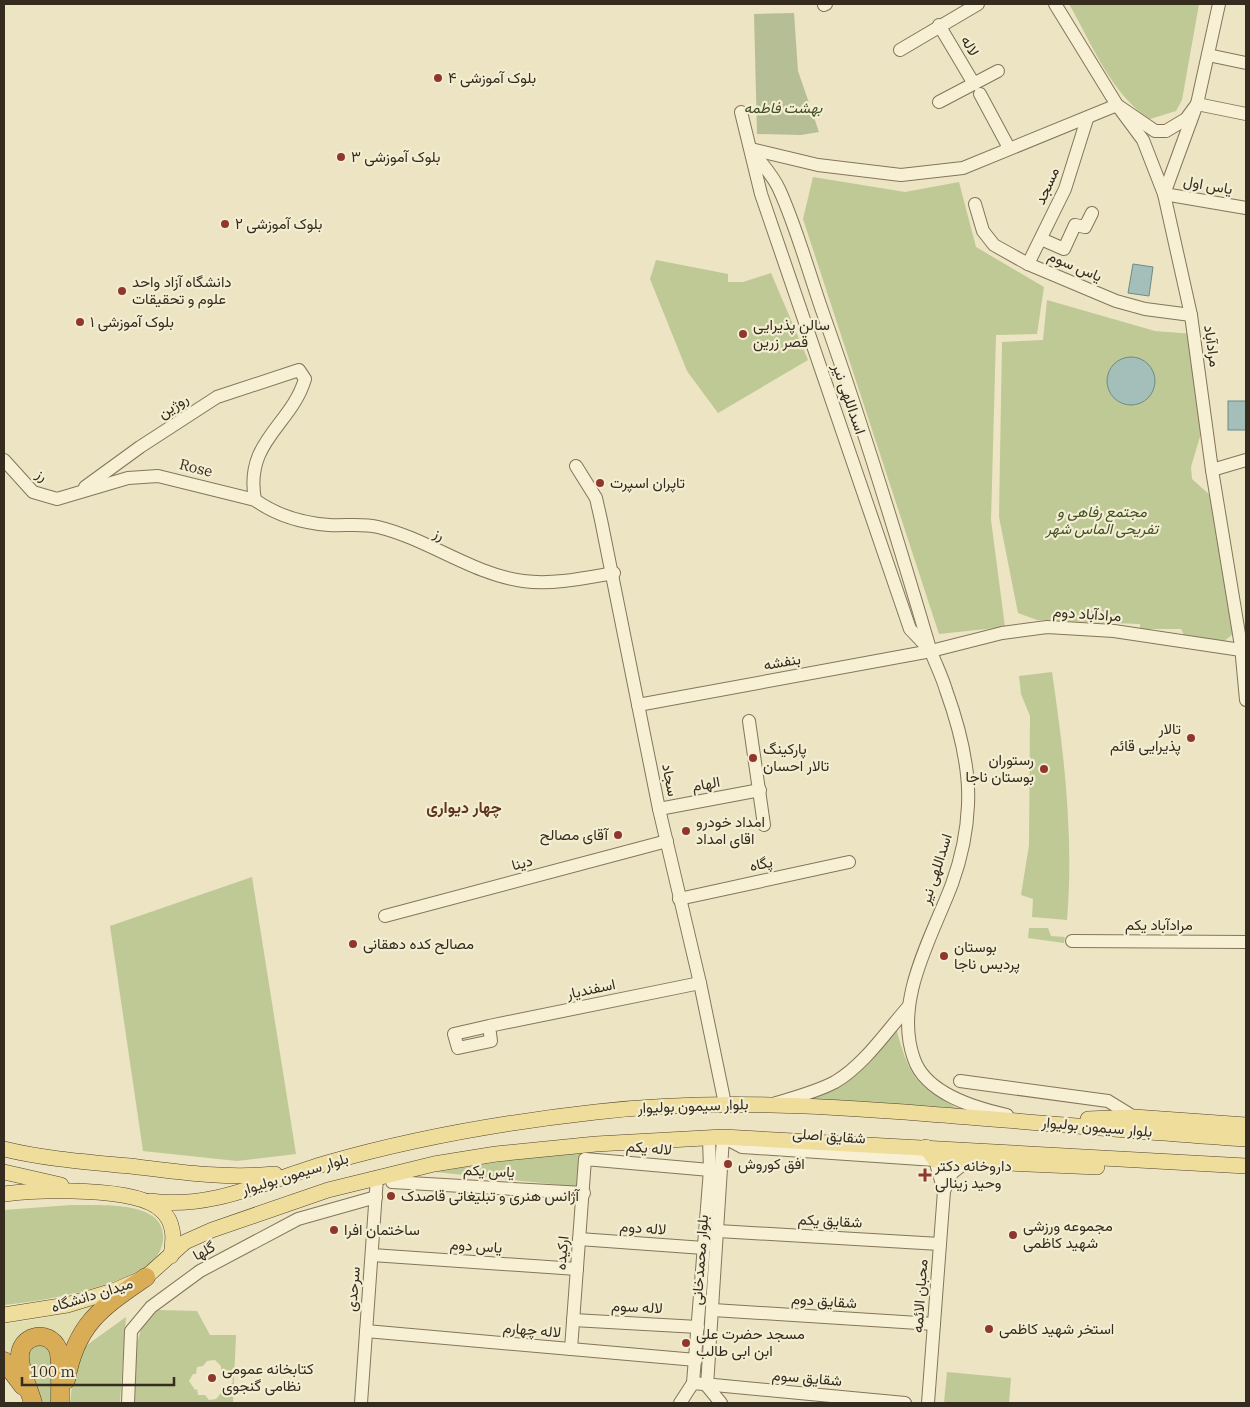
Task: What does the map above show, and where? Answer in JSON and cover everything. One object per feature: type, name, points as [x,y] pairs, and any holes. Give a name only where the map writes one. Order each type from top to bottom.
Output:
[{"type":"highway","points":[[62,1403],[69,1364],[85,1326],[107,1304],[146,1277]]},
{"type":"highway","points":[[33,1403],[20,1358],[22,1346],[28,1339],[38,1336],[47,1337],[54,1342],[59,1352],[62,1403]]},
{"type":"highway","points":[[4,1361],[33,1403]]},
{"type":"main road","name":"بلوار سیمون بولیوار","points":[[150,1202],[194,1203],[217,1199],[326,1163],[429,1139],[594,1112],[654,1106],[773,1104],[1036,1121],[1246,1139]]},
{"type":"main road","points":[[1036,1121],[1134,1117],[1246,1125]]},
{"type":"main road","name":"بلوار سیمون بولیوار","points":[[171,1256],[185,1242],[231,1222],[328,1190],[377,1177],[434,1164],[496,1154],[596,1144],[716,1138],[926,1147],[1246,1166]]},
{"type":"main road","points":[[926,1147],[935,1160],[1138,1169],[1192,1162]]},
{"type":"main road","points":[[4,1149],[57,1158],[237,1177],[277,1174],[326,1163]]},
{"type":"main road","points":[[4,1172],[150,1202],[162,1210],[170,1222],[173,1241],[171,1256]]},
{"type":"main road","points":[[4,1194],[97,1192]]},
{"type":"main road","name":"میدان دانشگاه","points":[[4,1315],[37,1311],[113,1291],[146,1277],[171,1256]]},
{"type":"street","points":[[900,50],[939,25],[978,4]]},
{"type":"street","points":[[1055,4],[1117,105],[1143,140],[1164,194]]},
{"type":"street","points":[[1164,194],[1197,104],[1220,4]]},
{"type":"street","name":"لاله","points":[[939,25],[1009,148]]},
{"type":"street","points":[[1208,56],[1246,63]]},
{"type":"street","points":[[939,102],[977,89],[998,71]]},
{"type":"street","points":[[1117,105],[1155,131],[1166,131],[1186,119],[1197,104]]},
{"type":"street","points":[[1197,104],[1246,114]]},
{"type":"street","points":[[751,149],[818,165],[901,175],[963,168],[1117,105]]},
{"type":"street","name":"اسداللهی نیر","points":[[741,112],[762,194],[910,629],[931,651]]},
{"type":"street","name":"مسجد","points":[[1028,264],[1065,189],[1087,118]]},
{"type":"street","name":"اسداللهی نیر","points":[[751,149],[778,187],[881,485],[931,651],[956,717],[966,770],[967,825],[957,868],[923,953],[908,1007],[908,1028],[914,1061],[926,1078],[951,1096],[973,1107],[1036,1121]]},
{"type":"street","name":"یاس اول","points":[[1164,194],[1246,208]]},
{"type":"street","name":"مرادآباد","points":[[1164,194],[1191,315],[1212,470],[1242,650],[1246,700]]},
{"type":"street","name":"یاس سوم","points":[[975,204],[983,232],[994,245],[1028,264],[1116,301],[1145,309],[1191,315]]},
{"type":"street","points":[[1041,238],[1064,249],[1075,224],[1085,227],[1092,213]]},
{"type":"street","name":"روژین","points":[[78,493],[140,447],[217,397],[299,370],[305,379],[300,396],[258,454],[252,484],[255,500]]},
{"type":"street","name":"رز","points":[[4,460],[33,492],[57,499],[128,478]]},
{"type":"street","points":[[1212,470],[1246,460]]},
{"type":"street","name":"سجاد","points":[[576,466],[596,498],[614,573],[659,809],[700,983],[724,1104]]},
{"type":"street","name":"Rose","points":[[128,478],[158,476],[255,500]]},
{"type":"street","name":"رز","points":[[255,500],[267,508],[297,521],[328,525],[378,527],[484,569],[524,581],[571,580],[614,573]]},
{"type":"street","name":"مرادآباد دوم","points":[[931,651],[1002,632],[1047,627],[1114,631],[1242,650]]},
{"type":"street","name":"بنفشه","points":[[638,705],[931,651]]},
{"type":"street","points":[[749,721],[764,825]]},
{"type":"street","name":"الهام","points":[[659,809],[760,790]]},
{"type":"street","name":"دینا","points":[[385,916],[667,841]]},
{"type":"street","name":"پگاه","points":[[680,898],[849,862]]},
{"type":"street","name":"مرادآباد یکم","points":[[1072,941],[1246,942]]},
{"type":"street","name":"اسفندیار","points":[[489,1026],[700,983]]},
{"type":"street","name":"اسداللهی نیر","points":[[773,1104],[820,1089],[853,1069],[908,1007]]},
{"type":"street","points":[[960,1081],[1108,1101],[1134,1117]]},
{"type":"street","name":"شقایق اصلی","points":[[716,1138],[742,1147],[935,1160]]},
{"type":"street","name":"بلوار محمدخانی","points":[[694,1383],[710,1170],[716,1138]]},
{"type":"street","name":"بلوار محمدخانی","points":[[707,1386],[718,1231],[716,1138]]},
{"type":"street","name":"لاله یکم","points":[[585,1159],[710,1170]]},
{"type":"street","name":"ارکیده","points":[[571,1350],[585,1159]]},
{"type":"street","name":"محبان الائمه","points":[[928,1403],[944,1191],[935,1160]]},
{"type":"street","name":"محبان الائمه","points":[[944,1191],[952,1174],[967,1161]]},
{"type":"street","name":"سرحدی","points":[[361,1403],[377,1177]]},
{"type":"street","name":"یاس یکم","points":[[392,1182],[584,1193]]},
{"type":"street","name":"گلها","points":[[128,1403],[131,1331],[152,1307],[200,1271],[298,1219],[376,1197]]},
{"type":"street","name":"شقایق یکم","points":[[718,1231],[940,1244]]},
{"type":"street","name":"لاله دوم","points":[[579,1239],[704,1248]]},
{"type":"street","name":"یاس دوم","points":[[372,1255],[577,1269]]},
{"type":"street","name":"شقایق دوم","points":[[713,1310],[934,1324]]},
{"type":"street","name":"لاله سوم","points":[[573,1320],[698,1327]]},
{"type":"street","name":"لاله چهارم","points":[[366,1331],[696,1360]]},
{"type":"street","points":[[680,1403],[694,1383]]},
{"type":"street","name":"شقایق سوم","points":[[694,1383],[707,1386],[905,1403]]},
{"type":"street","points":[[707,1386],[721,1403]]},
{"type":"shaded area","points":[[98,1304],[68,1348],[25,1332],[15,1344],[13,1362],[4,1351],[4,1324],[43,1318]]},
{"type":"green space","points":[[1069,4],[1199,4],[1182,100],[1176,111],[1150,119],[1124,97],[1113,83]]},
{"type":"green space","name":"بهشت فاطمه","points":[[794,13],[798,71],[819,132],[801,135],[757,134],[754,14]]},
{"type":"green space","points":[[813,177],[905,192],[959,182],[976,247],[1044,287],[1037,334],[996,335],[991,520],[1005,627],[939,634],[803,219]]},
{"type":"green space","points":[[656,260],[728,274],[728,282],[743,282],[771,273],[808,360],[718,413],[687,371],[650,279]]},
{"type":"green space","name":"مجتمع رفاهی و تفریحی الماس شهر","points":[[1047,300],[1155,331],[1194,334],[1204,423],[1191,467],[1192,479],[1212,497],[1233,634],[1223,642],[1185,637],[1181,629],[1140,629],[1140,624],[1037,620],[1018,613],[999,517],[1002,342],[1043,340]]},
{"type":"green space","points":[[1052,672],[1067,795],[1069,889],[1067,920],[1032,917],[1033,899],[1021,895],[1029,845],[1030,716],[1021,694],[1019,676]]},
{"type":"green space","points":[[252,877],[296,1154],[237,1161],[143,1151],[110,926]]},
{"type":"green space","points":[[1029,928],[1048,928],[1051,936],[1065,937],[1064,943],[1028,938]]},
{"type":"green space","points":[[896,1028],[906,1059],[917,1080],[935,1095],[964,1111],[799,1100],[818,1097],[834,1089]]},
{"type":"green space","points":[[582,1149],[580,1187],[435,1172]]},
{"type":"green space","points":[[71,1205],[129,1208],[143,1211],[154,1217],[161,1227],[163,1240],[159,1253],[144,1268],[94,1288],[58,1297],[4,1305],[4,1210]]},
{"type":"green space","points":[[159,1310],[197,1311],[210,1335],[236,1335],[233,1403],[133,1403],[135,1350],[143,1322]],"holes":[[[215,1360],[221,1366],[221,1371],[227,1371],[232,1376],[233,1382],[228,1387],[221,1388],[221,1393],[216,1399],[209,1400],[205,1395],[198,1395],[197,1389],[195,1390],[189,1381],[193,1374],[196,1374],[197,1367],[203,1366],[207,1361]]]},
{"type":"green space","points":[[126,1317],[120,1403],[70,1403],[74,1366],[87,1345]]},
{"type":"green space","points":[[35,1342],[51,1347],[51,1403],[43,1403],[28,1367],[26,1351]]},
{"type":"green space","points":[[947,1372],[1011,1378],[1009,1403],[944,1403]]},
{"type":"water","points":[[1133,264],[1153,267],[1149,296],[1128,293]]},
{"type":"water","points":[[1126,357],[1136,357],[1148,364],[1155,376],[1155,386],[1148,398],[1136,405],[1126,405],[1118,401],[1111,394],[1107,386],[1107,376],[1111,368],[1118,361]]},
{"type":"water","points":[[1228,401],[1246,401],[1246,430],[1228,430]]},
{"type":"place","name":"بلوک آموزشی ۴","points":[[438,78]]},
{"type":"place","name":"بلوک آموزشی ۳","points":[[341,157]]},
{"type":"place","name":"بلوک آموزشی ۲","points":[[225,224]]},
{"type":"place","name":"دانشگاه آزاد واحد علوم و تحقیقات","points":[[122,291]]},
{"type":"place","name":"بلوک آموزشی ۱","points":[[80,322]]},
{"type":"place","name":"سالن پذیرایی قصر زرین","points":[[743,334]]},
{"type":"place","name":"تاپران اسپرت","points":[[600,483]]},
{"type":"place","name":"تالار پذیرایی قائم","points":[[1191,738]]},
{"type":"place","name":"پارکینگ تالار احسان","points":[[753,758]]},
{"type":"place","name":"رستوران بوستان ناجا","points":[[1044,769]]},
{"type":"place","name":"امداد خودرو اقای امداد","points":[[686,831]]},
{"type":"place","name":"آقای مصالح","points":[[618,835]]},
{"type":"place","name":"مصالح کده دهقانی","points":[[353,944]]},
{"type":"place","name":"بوستان پردیس ناجا","points":[[944,956]]},
{"type":"place","name":"افق کوروش","points":[[728,1164]]},
{"type":"place","name":"داروخانه دکتر وحید زینالی","points":[[925,1175]]},
{"type":"place","name":"آژانس هنری و تبلیغاتی قاصدک","points":[[391,1196]]},
{"type":"place","name":"ساختمان افرا","points":[[334,1230]]},
{"type":"place","name":"مجموعه ورزشی شهید کاظمی","points":[[1013,1235]]},
{"type":"place","name":"استخر شهید کاظمی","points":[[989,1329]]},
{"type":"place","name":"مسجد حضرت علی ابن ابی طالب","points":[[686,1343]]},
{"type":"place","name":"کتابخانه عمومی نظامی گنجوی","points":[[212,1378]]},
{"type":"district","name":"چهار دیواری","points":[[464,807]]}]
